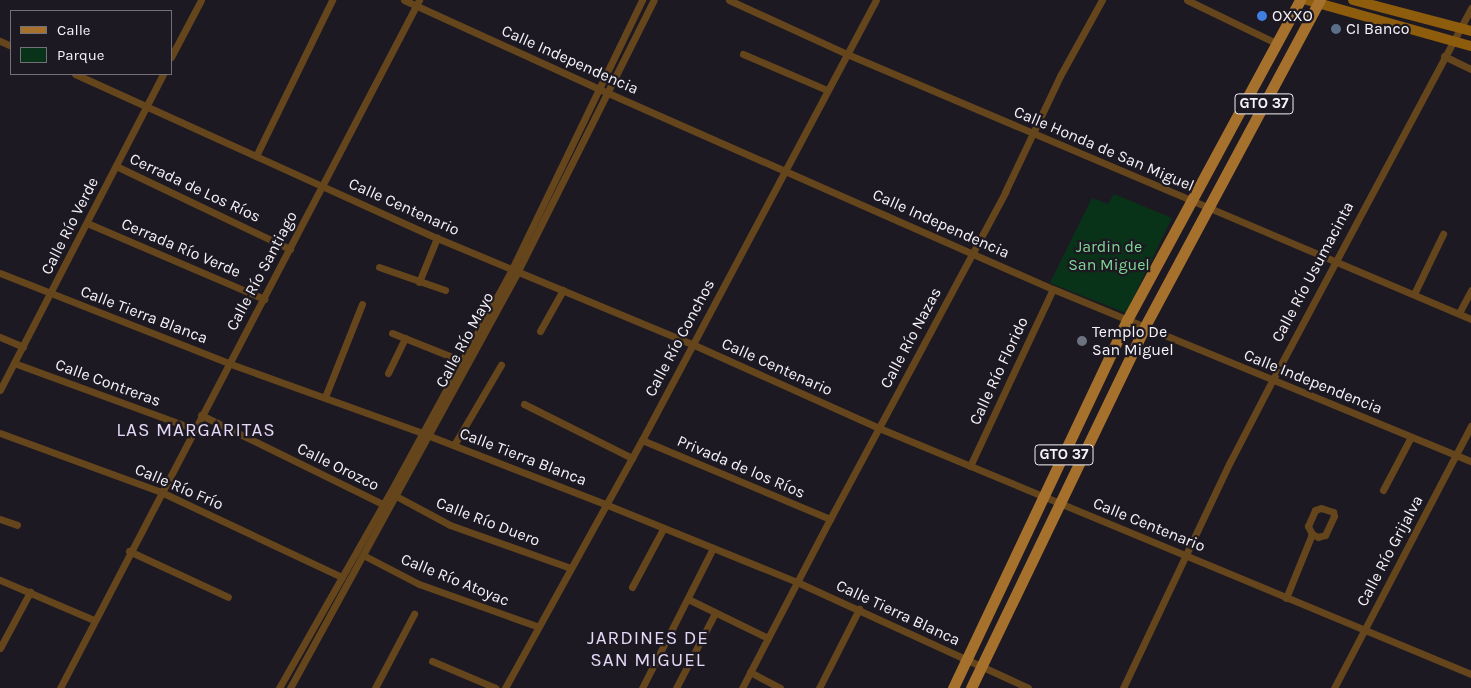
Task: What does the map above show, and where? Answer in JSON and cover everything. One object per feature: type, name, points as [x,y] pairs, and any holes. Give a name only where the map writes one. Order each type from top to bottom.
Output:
[{"type":"main road","name":"GTO 37","points":[[953,688],[1127,320],[1300,0]]},
{"type":"main road","points":[[1353,0],[1389,4],[1471,32]]},
{"type":"main road","name":"GTO 37","points":[[972,688],[1145,326],[1315,1]]},
{"type":"main road","points":[[1315,1],[1471,46]]},
{"type":"street","points":[[172,55],[201,0]]},
{"type":"street","points":[[256,156],[332,0]]},
{"type":"street","name":"Calle Independencia","points":[[404,0],[418,3],[607,93],[1053,289],[1145,326],[1272,381],[1471,461]]},
{"type":"street","name":"Calle Río Mayo","points":[[290,688],[396,496],[462,361],[515,270],[642,0]]},
{"type":"street","name":"Calle Río Mayo","points":[[279,688],[383,504],[426,434],[515,270],[654,0]]},
{"type":"street","name":"Calle Honda de San Miguel","points":[[729,0],[847,54],[1471,319]]},
{"type":"street","name":"Calle Río Conchos","points":[[505,688],[642,440],[876,0]]},
{"type":"street","name":"Calle Río Nazas","points":[[742,688],[830,518],[972,254],[1060,76],[1102,0]]},
{"type":"street","points":[[1187,0],[1276,44]]},
{"type":"street","name":"Calle Río Santiago","points":[[60,688],[129,552],[228,363],[264,299],[418,3]]},
{"type":"street","name":"Calle Río Usumacinta","points":[[1123,688],[1272,381],[1333,262],[1471,8]]},
{"type":"street","points":[[743,54],[827,90]]},
{"type":"street","points":[[1444,56],[1471,70]]},
{"type":"street","name":"Calle Centenario","points":[[77,75],[438,238],[692,344],[879,428],[1471,674]]},
{"type":"street","name":"Calle Río Verde","points":[[0,390],[161,75]]},
{"type":"street","name":"Cerrada de Los Ríos","points":[[116,166],[290,249]]},
{"type":"street","name":"Cerrada Río Verde","points":[[87,223],[264,299]]},
{"type":"street","points":[[1414,294],[1443,234]]},
{"type":"street","points":[[419,282],[438,238]]},
{"type":"street","points":[[379,266],[445,290]]},
{"type":"street","name":"Calle Tierra Blanca","points":[[0,273],[228,363],[426,434],[606,504],[859,609],[1028,688]]},
{"type":"street","name":"Calle Río Florido","points":[[970,466],[1053,289]]},
{"type":"street","points":[[540,331],[563,290]]},
{"type":"street","points":[[1459,314],[1471,290]]},
{"type":"street","points":[[325,397],[362,304]]},
{"type":"street","points":[[392,333],[462,361]]},
{"type":"street","points":[[0,337],[23,347]]},
{"type":"street","points":[[388,373],[405,338]]},
{"type":"street","name":"Calle Contreras","points":[[14,363],[194,429]]},
{"type":"street","points":[[454,445],[501,365]]},
{"type":"street","points":[[524,404],[632,458]]},
{"type":"street","name":"Calle Orozco","points":[[201,415],[383,504]]},
{"type":"street","name":"Calle Río Grijalva","points":[[1334,688],[1471,426]]},
{"type":"street","name":"Calle Río Frío","points":[[0,433],[161,492],[342,576]]},
{"type":"street","points":[[1383,490],[1412,437]]},
{"type":"street","name":"Privada de los Ríos","points":[[642,440],[830,518]]},
{"type":"street","name":"Calle Río Duero","points":[[396,496],[450,525],[571,568]]},
{"type":"street","points":[[0,519],[17,525]]},
{"type":"street","points":[[632,587],[664,529]]},
{"type":"street","points":[[1286,598],[1312,534]]},
{"type":"street","points":[[642,688],[713,548]]},
{"type":"street","points":[[129,552],[228,597]]},
{"type":"street","name":"Calle Río Atoyac","points":[[363,555],[418,584],[539,627]]},
{"type":"street","points":[[0,580],[94,620]]},
{"type":"street","points":[[0,648],[30,592]]},
{"type":"street","points":[[688,599],[768,638]]},
{"type":"street","points":[[819,688],[859,609]]},
{"type":"street","points":[[676,688],[715,613]]},
{"type":"street","points":[[375,688],[414,614]]},
{"type":"street","points":[[432,662],[496,688]]},
{"type":"street","points":[[750,672],[780,688]]},
{"type":"green space","name":"Jardin de San Miguel","points":[[1114,194],[1172,218],[1126,313],[1050,283],[1092,198],[1108,204]]},
{"type":"place","name":"OXXO","points":[[1262,16]]},
{"type":"place","name":"CI Banco","points":[[1336,29]]},
{"type":"place","name":"Templo De San Miguel","points":[[1082,341]]},
{"type":"district","name":"LAS MARGARITAS","points":[[196,431]]},
{"type":"district","name":"JARDINES DE SAN MIGUEL","points":[[648,650]]}]
